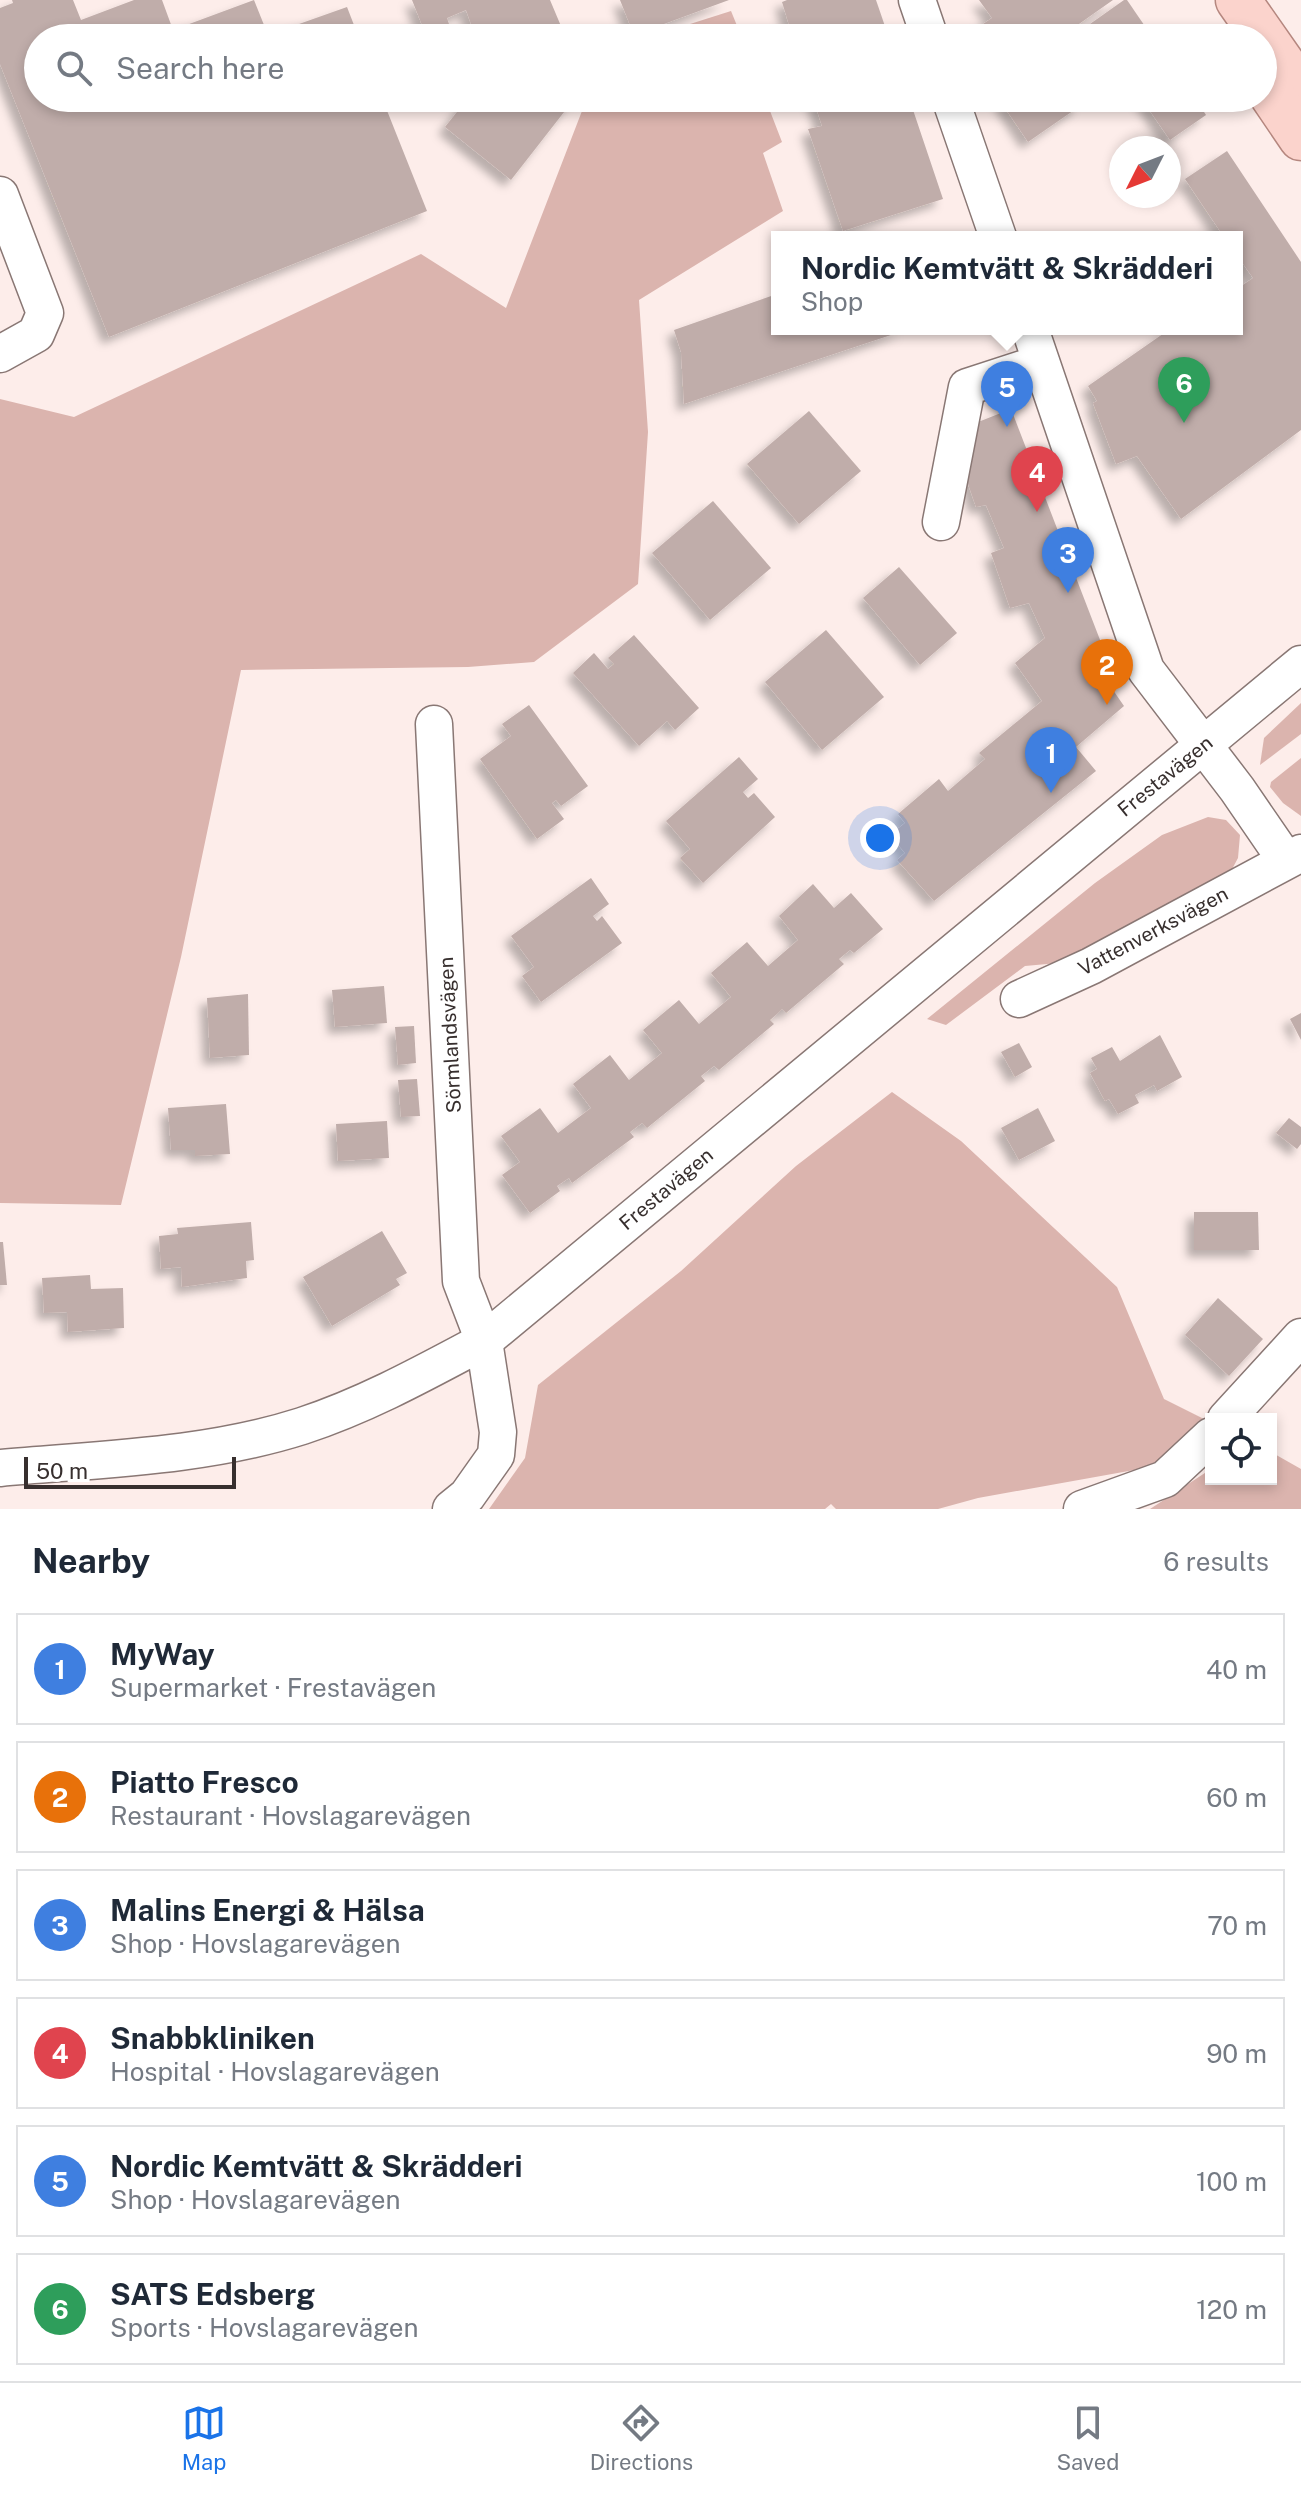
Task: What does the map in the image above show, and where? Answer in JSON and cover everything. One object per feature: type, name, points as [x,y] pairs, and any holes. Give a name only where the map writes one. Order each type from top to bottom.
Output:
[{"type":"main road","points":[[1207,0],[1223,24]]},
{"type":"main road","points":[[1238,0],[1255,24]]},
{"type":"main road","points":[[1277,56],[1301,90]]},
{"type":"main road","points":[[1277,103],[1301,138]]},
{"type":"street","points":[[917,0],[925,24]]},
{"type":"street","points":[[955,112],[996,231]]},
{"type":"street","points":[[0,195],[45,313],[36,334],[0,354]]},
{"type":"street","name":"Vattenverksvägen","points":[[1019,999],[1091,966],[1293,856],[1203,746],[1146,670],[1032,335]]},
{"type":"street","points":[[941,522],[967,387],[1041,363]]},
{"type":"street","name":"Frestavägen","points":[[0,1468],[191,1451],[300,1427],[391,1392],[484,1341],[1301,664]]},
{"type":"street","name":"Frestavägen","points":[[1239,716],[1301,675]]},
{"type":"street","name":"Sörmlandsvägen","points":[[434,724],[461,1281],[484,1341],[498,1432],[496,1455],[467,1496],[451,1509]]},
{"type":"street","points":[[1231,1413],[1301,1337]]},
{"type":"street","points":[[1082,1509],[1165,1479],[1205,1442]]},
{"type":"shaded area","points":[[731,11],[736,24],[690,24]]},
{"type":"shaded area","points":[[582,112],[770,112],[782,142],[763,153],[783,211],[639,300],[648,432],[638,584],[534,662],[468,667],[241,670],[181,957],[121,1205],[0,1203],[0,399],[74,417],[421,254],[506,308]]},
{"type":"shaded area","points":[[1301,703],[1301,734],[1260,765],[1264,738]]},
{"type":"shaded area","points":[[1301,758],[1301,816],[1283,803],[1270,787],[1271,782]]},
{"type":"shaded area","points":[[1208,817],[1226,820],[1240,835],[1238,858],[1230,873],[1069,962],[1025,966],[946,1025],[927,1019],[1095,883],[1162,835]]},
{"type":"shaded area","points":[[892,1092],[961,1141],[1117,1287],[1164,1399],[1205,1420],[1205,1426],[1151,1467],[978,1498],[938,1509],[836,1509],[831,1504],[825,1509],[489,1509],[525,1458],[538,1385],[681,1271],[796,1166]]},
{"type":"shaded area","points":[[1277,1455],[1301,1469],[1301,1509],[1150,1509],[1205,1473],[1205,1485],[1277,1485]]},
{"type":"building","points":[[12,0],[73,0],[81,20],[134,0],[162,0],[171,24],[24,24],[24,112],[388,112],[427,211],[109,337],[0,64],[0,8],[13,3]]},
{"type":"building","points":[[254,0],[264,24],[189,24]]},
{"type":"building","points":[[412,0],[550,0],[560,24],[471,24],[466,10],[447,18],[449,24],[422,24]]},
{"type":"building","points":[[620,0],[729,0],[664,24],[630,24]]},
{"type":"building","points":[[876,0],[884,24],[789,24],[782,2]]},
{"type":"building","points":[[979,0],[1113,0],[1079,24],[983,24],[992,18]]},
{"type":"building","points":[[1127,0],[1143,24],[1090,24]]},
{"type":"building","points":[[347,7],[354,24],[299,24]]},
{"type":"building","points":[[457,112],[564,112],[511,180],[445,127]]},
{"type":"building","points":[[818,112],[914,112],[943,199],[843,231],[808,129],[822,126]]},
{"type":"building","points":[[1008,112],[1071,112],[1028,142]]},
{"type":"building","points":[[1151,112],[1204,112],[1206,115],[1176,136],[1167,136]]},
{"type":"building","points":[[1227,151],[1301,262],[1301,430],[1181,519],[1137,456],[1116,464],[1093,403],[1097,401],[1088,386],[1161,335],[1243,335],[1243,285],[1253,278],[1243,264],[1243,231],[1220,231],[1185,179]]},
{"type":"building","points":[[771,296],[771,335],[891,335],[684,404],[681,352],[674,330]]},
{"type":"building","points":[[1011,409],[1107,658],[1095,664],[1124,706],[1076,747],[1096,771],[934,901],[897,860],[905,853],[890,835],[905,823],[898,814],[939,779],[948,791],[985,759],[979,753],[1042,701],[1015,663],[1045,638],[1029,603],[1010,608],[991,553],[1004,548],[986,505],[976,507],[957,452],[963,428]]},
{"type":"building","points":[[809,411],[861,471],[799,524],[747,464]]},
{"type":"building","points":[[713,501],[771,568],[710,620],[652,553]]},
{"type":"building","points":[[899,567],[957,633],[920,665],[863,598]]},
{"type":"building","points":[[826,630],[884,697],[822,750],[765,682]]},
{"type":"building","points":[[634,635],[699,708],[675,730],[667,721],[639,746],[573,673],[594,653],[608,669],[614,664],[608,658]]},
{"type":"building","points":[[529,705],[588,786],[561,806],[556,800],[552,803],[564,819],[537,839],[480,759],[511,736],[502,724]]},
{"type":"building","points":[[739,757],[758,779],[743,792],[748,798],[754,793],[775,817],[703,883],[680,858],[690,849],[666,821]]},
{"type":"building","points":[[591,878],[609,904],[593,916],[597,921],[602,916],[622,943],[541,1002],[522,976],[534,967],[511,936]]},
{"type":"building","points":[[813,884],[834,908],[851,893],[883,929],[854,953],[850,950],[839,959],[844,964],[786,1013],[782,1009],[770,1020],[774,1024],[719,1070],[714,1066],[701,1076],[705,1081],[647,1128],[642,1123],[630,1132],[634,1137],[572,1183],[569,1178],[557,1186],[560,1191],[530,1213],[502,1175],[520,1162],[501,1136],[540,1108],[558,1133],[591,1108],[573,1084],[610,1055],[629,1080],[662,1053],[643,1030],[679,1000],[699,1024],[731,997],[711,973],[747,942],[768,966],[798,940],[779,916]]},
{"type":"building","points":[[384,986],[387,1023],[335,1027],[332,990]]},
{"type":"building","points":[[248,994],[249,1055],[210,1058],[207,998]]},
{"type":"building","points":[[1301,1013],[1301,1040],[1290,1019]]},
{"type":"building","points":[[414,1026],[416,1063],[398,1065],[395,1027]]},
{"type":"building","points":[[1160,1035],[1182,1077],[1157,1091],[1154,1085],[1135,1095],[1139,1103],[1118,1114],[1109,1099],[1105,1101],[1090,1073],[1097,1069],[1091,1058],[1112,1047],[1120,1061]]},
{"type":"building","points":[[1019,1043],[1032,1067],[1015,1077],[1001,1052]]},
{"type":"building","points":[[417,1079],[420,1116],[401,1117],[398,1080]]},
{"type":"building","points":[[226,1104],[230,1154],[195,1156],[195,1150],[171,1150],[168,1108]]},
{"type":"building","points":[[1038,1108],[1055,1141],[1019,1160],[1001,1128]]},
{"type":"building","points":[[1289,1118],[1301,1127],[1301,1144],[1297,1149],[1276,1133]]},
{"type":"building","points":[[387,1121],[389,1158],[338,1161],[336,1124]]},
{"type":"building","points":[[1194,1212],[1258,1212],[1259,1250],[1194,1250]]},
{"type":"building","points":[[251,1222],[254,1260],[246,1261],[247,1278],[182,1287],[181,1267],[161,1269],[159,1236],[178,1234],[177,1228]]},
{"type":"building","points":[[382,1231],[407,1273],[396,1279],[400,1285],[332,1326],[303,1277]]},
{"type":"building","points":[[0,1242],[3,1242],[7,1285],[0,1285]]},
{"type":"building","points":[[90,1275],[91,1289],[123,1288],[124,1328],[68,1332],[67,1312],[44,1313],[42,1278]]},
{"type":"building","points":[[1218,1298],[1263,1339],[1229,1376],[1185,1335]]},
{"type":"place","name":"SATS Edsberg","points":[[1184,423]]},
{"type":"place","name":"Nordic Kemtvätt & Skrädderi","points":[[1007,427]]},
{"type":"place","name":"Snabbkliniken","points":[[1037,512]]},
{"type":"place","name":"Malins Energi & Hälsa","points":[[1068,593]]},
{"type":"place","name":"Piatto Fresco","points":[[1107,705]]},
{"type":"place","name":"MyWay","points":[[1051,793]]}]
